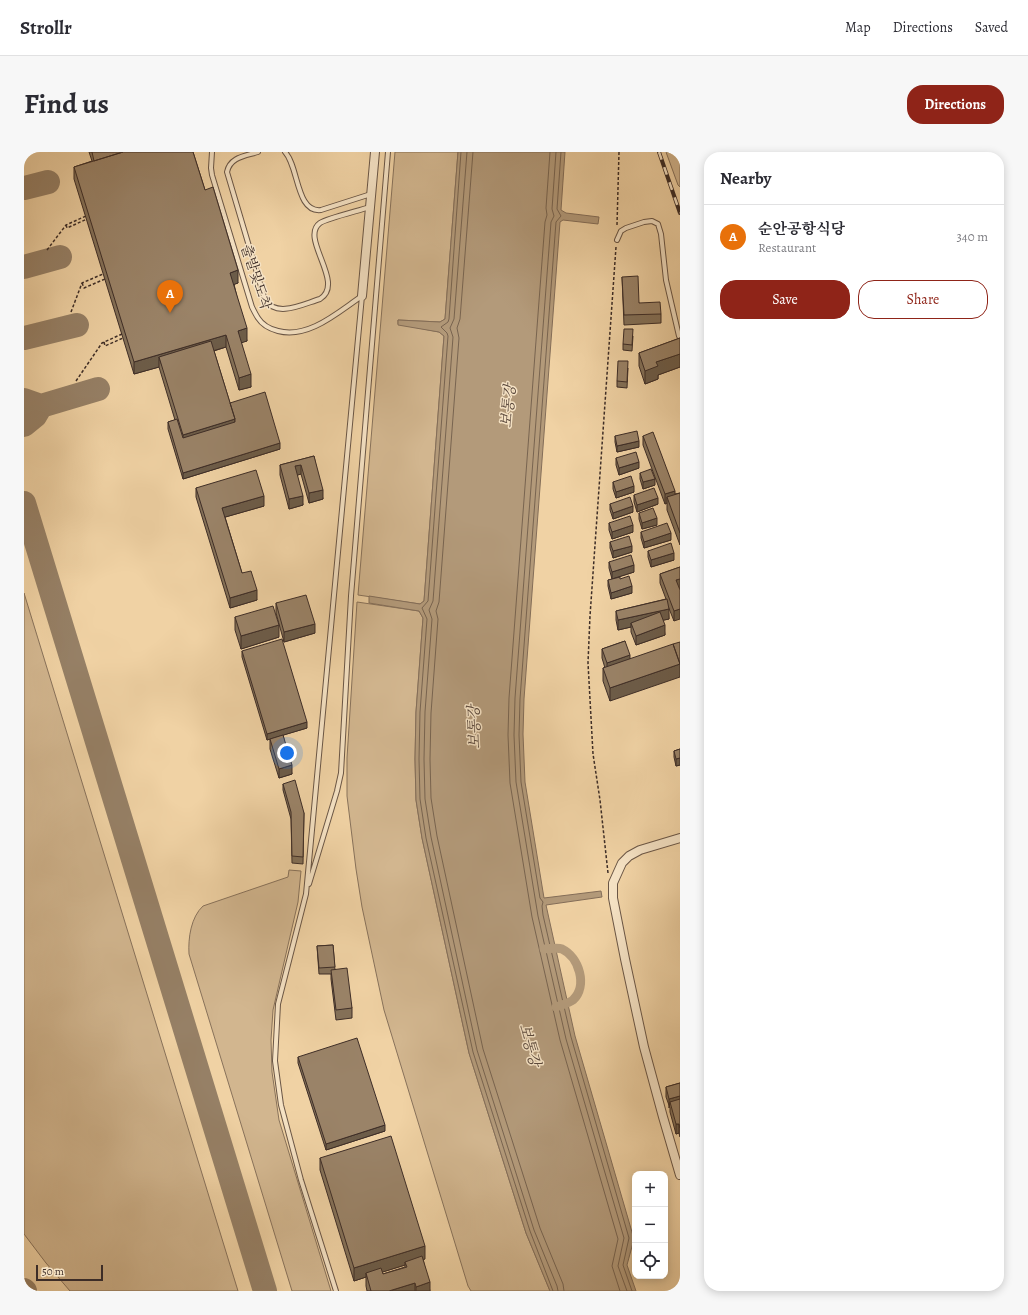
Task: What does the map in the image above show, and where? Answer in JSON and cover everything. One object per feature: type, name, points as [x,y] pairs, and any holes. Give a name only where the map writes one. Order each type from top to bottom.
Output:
[{"type":"street","points":[[362,296],[375,152]]},
{"type":"street","points":[[680,838],[640,850],[629,856],[622,863],[615,877],[613,883],[613,898],[644,1047],[680,1175]]},
{"type":"lane","name":"출발및도착","points":[[212,152],[212,175],[252,307],[258,319],[272,330],[297,332],[308,329],[320,323],[362,296]]},
{"type":"lane","points":[[258,152],[234,160],[230,163],[227,172],[266,300],[276,309],[286,309],[320,299],[324,296],[329,284],[314,235],[317,227],[324,222],[370,207]]},
{"type":"lane","points":[[285,152],[291,161],[304,201],[309,208],[321,210],[371,194]]},
{"type":"lane","points":[[336,1291],[299,1173],[281,1105],[275,1061],[278,1004],[306,894],[341,773],[351,596],[388,152]]},
{"type":"lane","points":[[617,240],[621,232],[626,228],[644,222],[652,221],[658,224],[661,234],[666,280],[679,336]]},
{"type":"lane","points":[[306,894],[362,296]]},
{"type":"path","points":[[617,226],[619,152]]},
{"type":"path","points":[[47,250],[66,225],[86,216]]},
{"type":"path","points":[[66,225],[67,228],[87,219]]},
{"type":"path","points":[[608,874],[600,800],[593,754],[588,663],[614,260],[617,240]]},
{"type":"path","points":[[71,312],[82,283],[104,274]]},
{"type":"path","points":[[82,283],[84,288],[105,279]]},
{"type":"path","points":[[76,381],[102,343],[122,334]]},
{"type":"path","points":[[104,342],[105,346],[123,338]]},
{"type":"shaded area","points":[[395,152],[458,152],[445,319],[440,322],[398,320],[398,324],[439,332],[444,336],[424,601],[420,604],[358,595]]},
{"type":"shaded area","points":[[666,152],[680,152],[680,187],[678,185]]},
{"type":"shaded area","points":[[24,593],[238,1291],[70,1291],[24,1234]]},
{"type":"shaded area","points":[[357,602],[419,611],[423,618],[416,712],[415,759],[416,800],[422,838],[469,1053],[526,1233],[550,1291],[471,1291],[468,1286],[384,1010],[362,907],[347,796],[347,758]]},
{"type":"shaded area","points":[[289,870],[301,871],[298,902],[273,1010],[271,1040],[272,1072],[279,1120],[331,1291],[292,1291],[189,954],[191,928],[196,916],[203,906],[288,877]]},
{"type":"water","name":"보통강","points":[[458,152],[565,152],[561,210],[566,213],[599,217],[598,224],[563,220],[560,222],[524,699],[523,734],[525,782],[544,898],[601,891],[602,897],[546,905],[575,1036],[632,1232],[632,1246],[627,1265],[636,1291],[550,1291],[526,1233],[469,1053],[422,838],[416,800],[415,759],[416,712],[423,618],[419,611],[369,603],[369,596],[420,604],[424,601],[444,336],[439,332],[398,325],[398,320],[440,322],[445,319]]},
{"type":"building","points":[[92,152],[123,152],[94,161]]},
{"type":"building","points":[[123,152],[193,152],[205,190],[213,187],[238,270],[230,273],[247,328],[238,331],[251,374],[239,378],[226,335],[134,362],[74,167]]},
{"type":"building","points":[[638,276],[639,303],[660,302],[661,314],[624,315],[622,277]]},
{"type":"building","points":[[624,329],[633,329],[632,345],[623,344]]},
{"type":"building","points":[[680,338],[680,354],[656,362],[658,366],[645,371],[639,353]]},
{"type":"building","points":[[211,341],[235,419],[183,435],[159,357]]},
{"type":"building","points":[[618,361],[628,361],[627,382],[617,381]]},
{"type":"building","points":[[265,392],[280,443],[183,473],[168,422],[177,419],[183,438],[235,422],[230,403]]},
{"type":"building","points":[[637,431],[639,441],[617,446],[615,436]]},
{"type":"building","points":[[653,432],[675,491],[665,494],[643,436]]},
{"type":"building","points":[[636,452],[639,462],[619,468],[616,458]]},
{"type":"building","points":[[314,456],[323,490],[309,493],[301,465],[295,466],[303,496],[289,499],[280,465]]},
{"type":"building","points":[[651,469],[655,479],[643,482],[640,473]]},
{"type":"building","points":[[256,470],[264,496],[222,508],[242,573],[251,571],[257,590],[230,598],[196,488]]},
{"type":"building","points":[[631,476],[634,486],[616,492],[613,482]]},
{"type":"building","points":[[654,488],[658,498],[637,505],[634,495]]},
{"type":"building","points":[[680,493],[680,533],[667,497]]},
{"type":"building","points":[[630,497],[633,506],[613,513],[610,504]]},
{"type":"building","points":[[653,508],[657,518],[642,523],[639,513]]},
{"type":"building","points":[[630,516],[633,525],[612,532],[609,523]]},
{"type":"building","points":[[667,523],[671,533],[644,542],[641,532]]},
{"type":"building","points":[[629,536],[632,546],[613,551],[610,542]]},
{"type":"building","points":[[671,543],[674,553],[651,560],[648,551]]},
{"type":"building","points":[[631,555],[634,565],[612,572],[609,562]]},
{"type":"building","points":[[680,567],[680,579],[676,580],[680,590],[680,609],[674,611],[660,574]]},
{"type":"building","points":[[629,576],[632,586],[611,593],[608,580],[620,577],[620,579]]},
{"type":"building","points":[[306,595],[315,624],[284,632],[276,603]]},
{"type":"building","points":[[667,599],[669,609],[618,620],[616,611]]},
{"type":"building","points":[[273,606],[279,625],[241,636],[235,617]]},
{"type":"building","points":[[660,612],[665,625],[636,636],[631,623]]},
{"type":"building","points":[[282,639],[307,722],[267,734],[242,651]]},
{"type":"building","points":[[625,641],[630,655],[607,663],[602,649]]},
{"type":"building","points":[[680,642],[680,664],[673,644]]},
{"type":"building","points":[[673,644],[680,664],[610,688],[603,668]]},
{"type":"building","points":[[283,735],[292,765],[279,769],[270,739]]},
{"type":"building","points":[[680,749],[680,758],[676,759],[674,751]]},
{"type":"building","points":[[295,780],[304,813],[303,857],[292,856],[291,812],[283,784]]},
{"type":"building","points":[[333,945],[335,967],[319,968],[317,946]]},
{"type":"building","points":[[347,968],[352,1008],[336,1010],[331,970]]},
{"type":"building","points":[[357,1038],[385,1125],[326,1144],[298,1057]]},
{"type":"building","points":[[680,1083],[680,1096],[669,1099],[666,1087]]},
{"type":"building","points":[[680,1099],[680,1128],[679,1124],[676,1124],[670,1102]]},
{"type":"building","points":[[391,1136],[425,1246],[354,1268],[320,1158]]},
{"type":"building","points":[[422,1256],[430,1282],[416,1287],[415,1283],[389,1291],[371,1291],[366,1273],[381,1268],[383,1274],[407,1267],[405,1262]]},
{"type":"waterway","points":[[544,949],[562,949],[573,958],[580,972],[581,980],[578,994],[573,1000],[556,1007]]},
{"type":"taxiway","points":[[24,188],[48,182]]},
{"type":"taxiway","points":[[24,267],[60,257]]},
{"type":"taxiway","points":[[24,338],[77,325]]},
{"type":"taxiway","points":[[24,400],[41,406],[98,389]]},
{"type":"taxiway","points":[[24,425],[35,416],[41,406]]},
{"type":"taxiway","points":[[24,503],[265,1291]]},
{"type":"railway","points":[[659,152],[680,213]]},
{"type":"place","name":"순안공항식당","points":[[170,313]]}]
